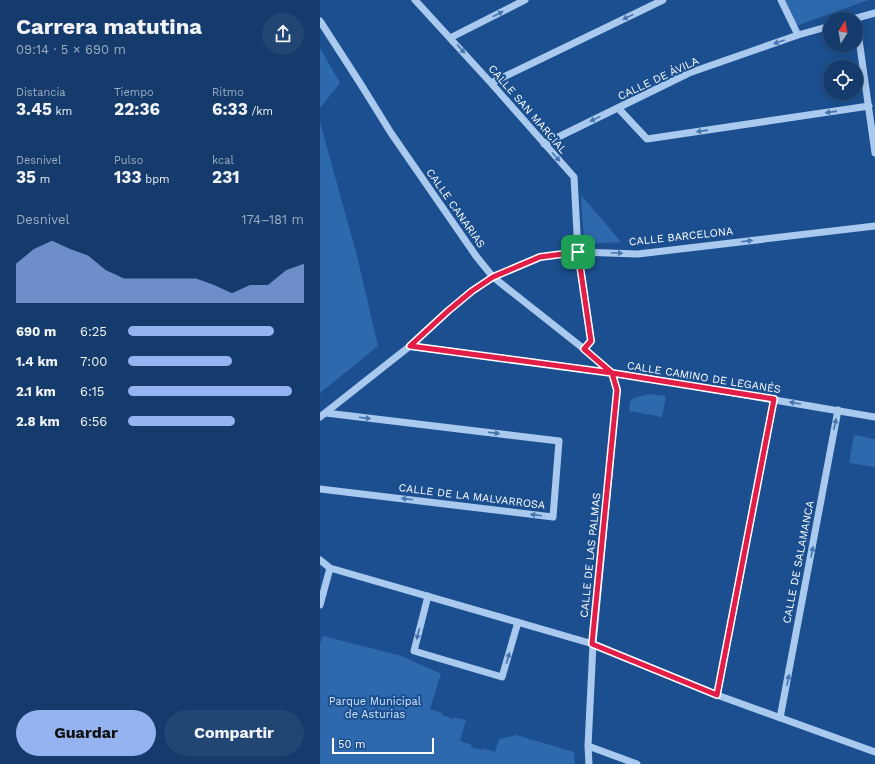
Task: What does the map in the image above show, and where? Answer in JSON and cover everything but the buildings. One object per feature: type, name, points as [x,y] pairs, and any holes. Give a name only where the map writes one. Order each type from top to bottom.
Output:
[{"type":"street","name":"CALLE SAN MARCIAL","points":[[416,0],[574,177],[578,252]]},
{"type":"street","points":[[450,38],[526,0]]},
{"type":"street","points":[[491,83],[663,0]]},
{"type":"street","points":[[781,0],[798,35]]},
{"type":"street","points":[[863,17],[875,13]]},
{"type":"street","name":"CALLE CANARIAS","points":[[320,21],[391,133],[476,256],[493,277],[612,373]]},
{"type":"street","name":"CALLE DE ÁVILA","points":[[544,144],[689,73],[798,35],[823,28]]},
{"type":"street","points":[[860,52],[875,153]]},
{"type":"street","points":[[618,108],[647,139],[869,106]]},
{"type":"street","name":"CALLE BARCELONA","points":[[323,415],[410,346],[472,291],[493,277],[540,257],[578,252],[638,254],[875,226]]},
{"type":"street","points":[[578,252],[591,341],[584,349]]},
{"type":"street","name":"CALLE CAMINO DE LEGANÉS","points":[[410,346],[612,373],[875,417]]},
{"type":"street","name":"CALLE DE LAS PALMAS","points":[[589,764],[588,746],[592,644],[617,390],[612,373]]},
{"type":"street","points":[[717,695],[774,399]]},
{"type":"street","name":"CALLE DE SALAMANCA","points":[[780,718],[838,410]]},
{"type":"street","name":"CALLE DE LA MALVARROSA","points":[[320,489],[553,517],[559,441],[323,415]]},
{"type":"street","points":[[320,560],[330,568],[592,644],[717,695],[875,752]]},
{"type":"street","points":[[320,605],[330,568]]},
{"type":"street","points":[[428,596],[414,652],[502,677],[518,622]]},
{"type":"street","points":[[588,746],[637,764]]},
{"type":"green space","points":[[783,0],[869,0],[835,12],[823,12],[823,16],[793,27]]},
{"type":"green space","points":[[320,48],[340,83],[320,108]]},
{"type":"green space","points":[[320,122],[357,256],[378,346],[320,393]]},
{"type":"green space","points":[[581,195],[621,242],[584,244]]},
{"type":"green space","points":[[649,394],[666,396],[662,417],[629,411],[630,401],[634,398]]},
{"type":"green space","points":[[854,435],[875,439],[875,467],[849,463]]},
{"type":"green space","name":"Parque Municipal de Asturias","points":[[323,636],[402,656],[441,674],[430,709],[453,719],[453,717],[466,720],[460,741],[472,745],[471,747],[482,750],[483,748],[495,752],[499,739],[516,735],[574,752],[575,764],[320,764],[320,643]]},
{"type":"route","points":[[578,252],[540,257],[493,277],[472,291],[410,346],[612,373],[617,390],[592,644],[717,695],[774,399],[612,373],[584,349],[591,341],[578,252]]}]
